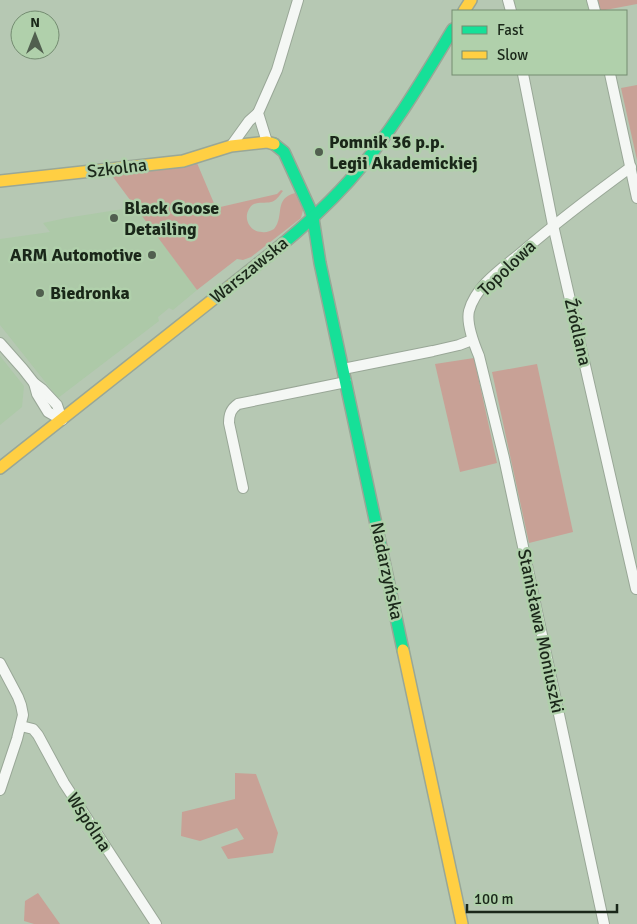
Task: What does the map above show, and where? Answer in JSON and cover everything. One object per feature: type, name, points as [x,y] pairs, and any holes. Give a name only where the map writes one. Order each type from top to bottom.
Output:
[{"type":"street","points":[[231,146],[258,112],[277,70],[298,0]]},
{"type":"street","name":"Warszawska","points":[[0,468],[284,243],[312,218],[350,180],[381,141],[452,31]]},
{"type":"street","name":"Źródlana","points":[[523,75],[553,225],[636,589]]},
{"type":"street","points":[[610,75],[637,198]]},
{"type":"street","points":[[258,112],[266,142],[273,144],[284,152],[310,209],[312,218]]},
{"type":"street","name":"Szkolna","points":[[0,181],[183,160],[231,146],[266,142]]},
{"type":"street","name":"Topolowa","points":[[472,340],[468,313],[477,294],[490,279],[553,225],[630,167]]},
{"type":"street","name":"Nadarzyńska","points":[[312,218],[320,263],[462,924]]},
{"type":"street","points":[[343,370],[459,345],[472,340]]},
{"type":"street","name":"Stanisława Moniuszki","points":[[472,340],[479,356],[504,458],[604,924]]},
{"type":"street","points":[[0,343],[34,383],[42,388],[57,405],[62,420]]},
{"type":"street","points":[[243,488],[229,423],[233,408],[238,404],[346,382]]},
{"type":"street","points":[[0,662],[21,705],[23,715],[0,790]]},
{"type":"street","name":"Wspólna","points":[[21,726],[33,729],[38,735],[64,783],[156,924]]},
{"type":"shaded area","points":[[512,0],[588,0],[591,10],[515,10]]},
{"type":"shaded area","points":[[597,0],[637,0],[637,4],[600,10]]},
{"type":"shaded area","points":[[637,85],[637,160],[621,88]]},
{"type":"shaded area","points":[[197,163],[216,208],[283,191],[273,201],[256,203],[251,206],[247,213],[247,221],[254,230],[265,232],[274,229],[279,219],[284,199],[295,193],[303,210],[301,218],[251,257],[243,260],[237,259],[197,290],[110,173]]},
{"type":"shaded area","points":[[136,207],[197,290],[173,310],[169,308],[158,317],[159,321],[58,398],[0,325],[0,239],[50,232],[43,223]]},
{"type":"shaded area","points":[[0,356],[24,386],[22,407],[0,425]]},
{"type":"shaded area","points":[[474,358],[497,463],[460,472],[435,364]]},
{"type":"shaded area","points":[[537,364],[573,532],[529,543],[492,372]]},
{"type":"shaded area","points":[[235,773],[256,774],[278,833],[273,853],[228,859],[221,847],[244,839],[237,828],[200,841],[181,836],[182,812],[235,799]]},
{"type":"shaded area","points":[[38,893],[60,924],[34,924],[24,921],[25,901]]},
{"type":"traffic: fast","points":[[259,263],[317,214],[364,163],[405,107],[452,31]]},
{"type":"traffic: fast","points":[[274,144],[284,152],[313,218],[320,263],[403,650]]},
{"type":"traffic: slow","points":[[465,10],[471,0]]},
{"type":"traffic: slow","points":[[0,181],[183,161],[231,146],[267,142],[274,144]]},
{"type":"traffic: slow","points":[[0,468],[259,263]]},
{"type":"traffic: slow","points":[[403,650],[462,924]]},
{"type":"place","name":"Pomnik 36 p.p. Legii Akademickiej","points":[[319,152]]},
{"type":"place","name":"Black Goose Detailing","points":[[114,218]]},
{"type":"place","name":"ARM Automotive","points":[[152,255]]},
{"type":"place","name":"Biedronka","points":[[40,293]]}]
